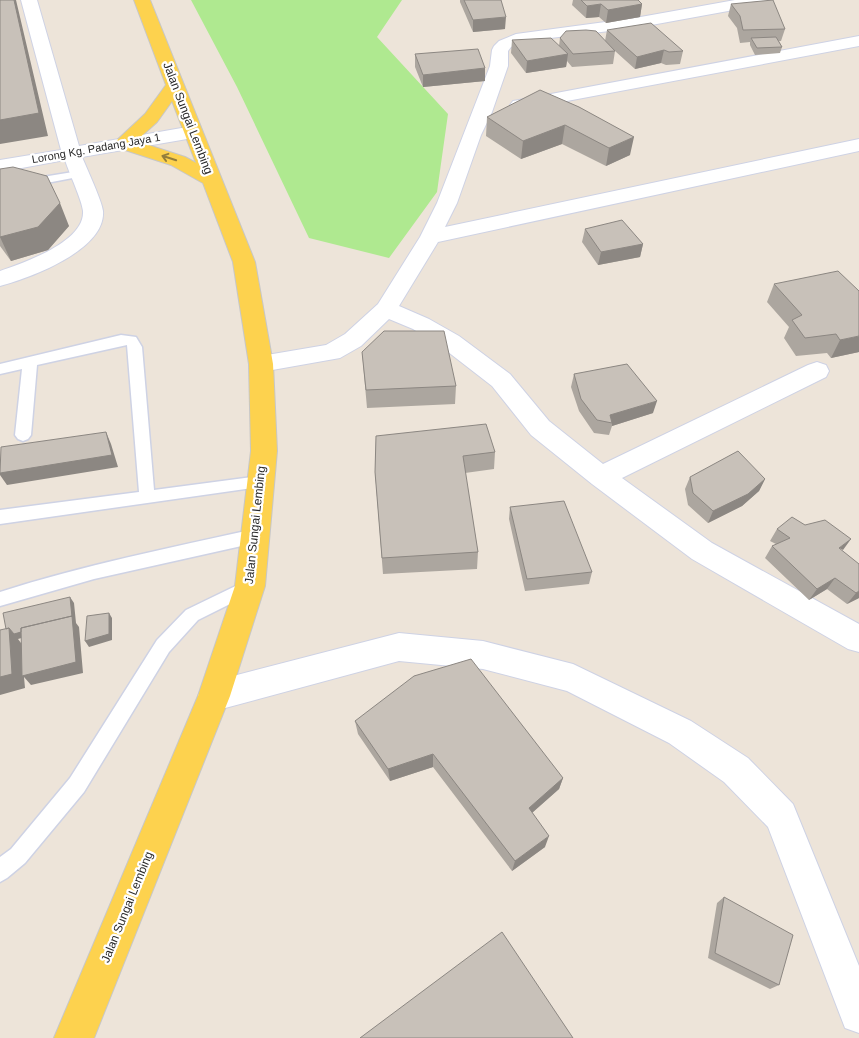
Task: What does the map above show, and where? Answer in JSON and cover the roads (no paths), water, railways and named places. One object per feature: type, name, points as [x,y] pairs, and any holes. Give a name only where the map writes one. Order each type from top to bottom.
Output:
[{"type":"main road","name":"Jalan Sungai Lembing","points":[[74,1038],[214,696],[250,586],[264,451],[261,364],[244,262],[142,0]]},
{"type":"main road","points":[[123,143],[151,118],[176,84]]},
{"type":"main road","points":[[123,143],[178,161],[212,180]]},
{"type":"street","points":[[0,278],[38,266],[62,254],[90,228],[92,211],[71,152],[29,0]]},
{"type":"street","points":[[261,364],[332,352],[353,340],[386,308],[430,237],[447,203],[499,66],[500,50],[505,44],[522,37],[635,23],[761,0]]},
{"type":"street","points":[[483,112],[859,41]]},
{"type":"street","name":"Lorong Kg. Padang Jaya 1","points":[[0,166],[193,132]]},
{"type":"street","points":[[430,237],[859,145]]},
{"type":"street","points":[[386,308],[421,324],[452,342],[501,380],[540,428],[602,477],[702,551],[859,639]]},
{"type":"street","points":[[602,477],[817,371]]},
{"type":"street","points":[[214,696],[400,647],[482,656],[573,678],[680,732],[736,770],[781,816],[859,1014]]},
{"type":"lane","points":[[0,188],[79,174]]},
{"type":"lane","points":[[0,369],[121,340],[132,340],[135,347],[147,498]]},
{"type":"lane","points":[[23,435],[30,362]]},
{"type":"lane","points":[[0,517],[260,482]]},
{"type":"lane","points":[[0,599],[47,583],[86,573],[255,536]]},
{"type":"lane","points":[[0,871],[18,856],[77,786],[163,646],[192,615],[250,586]]}]
